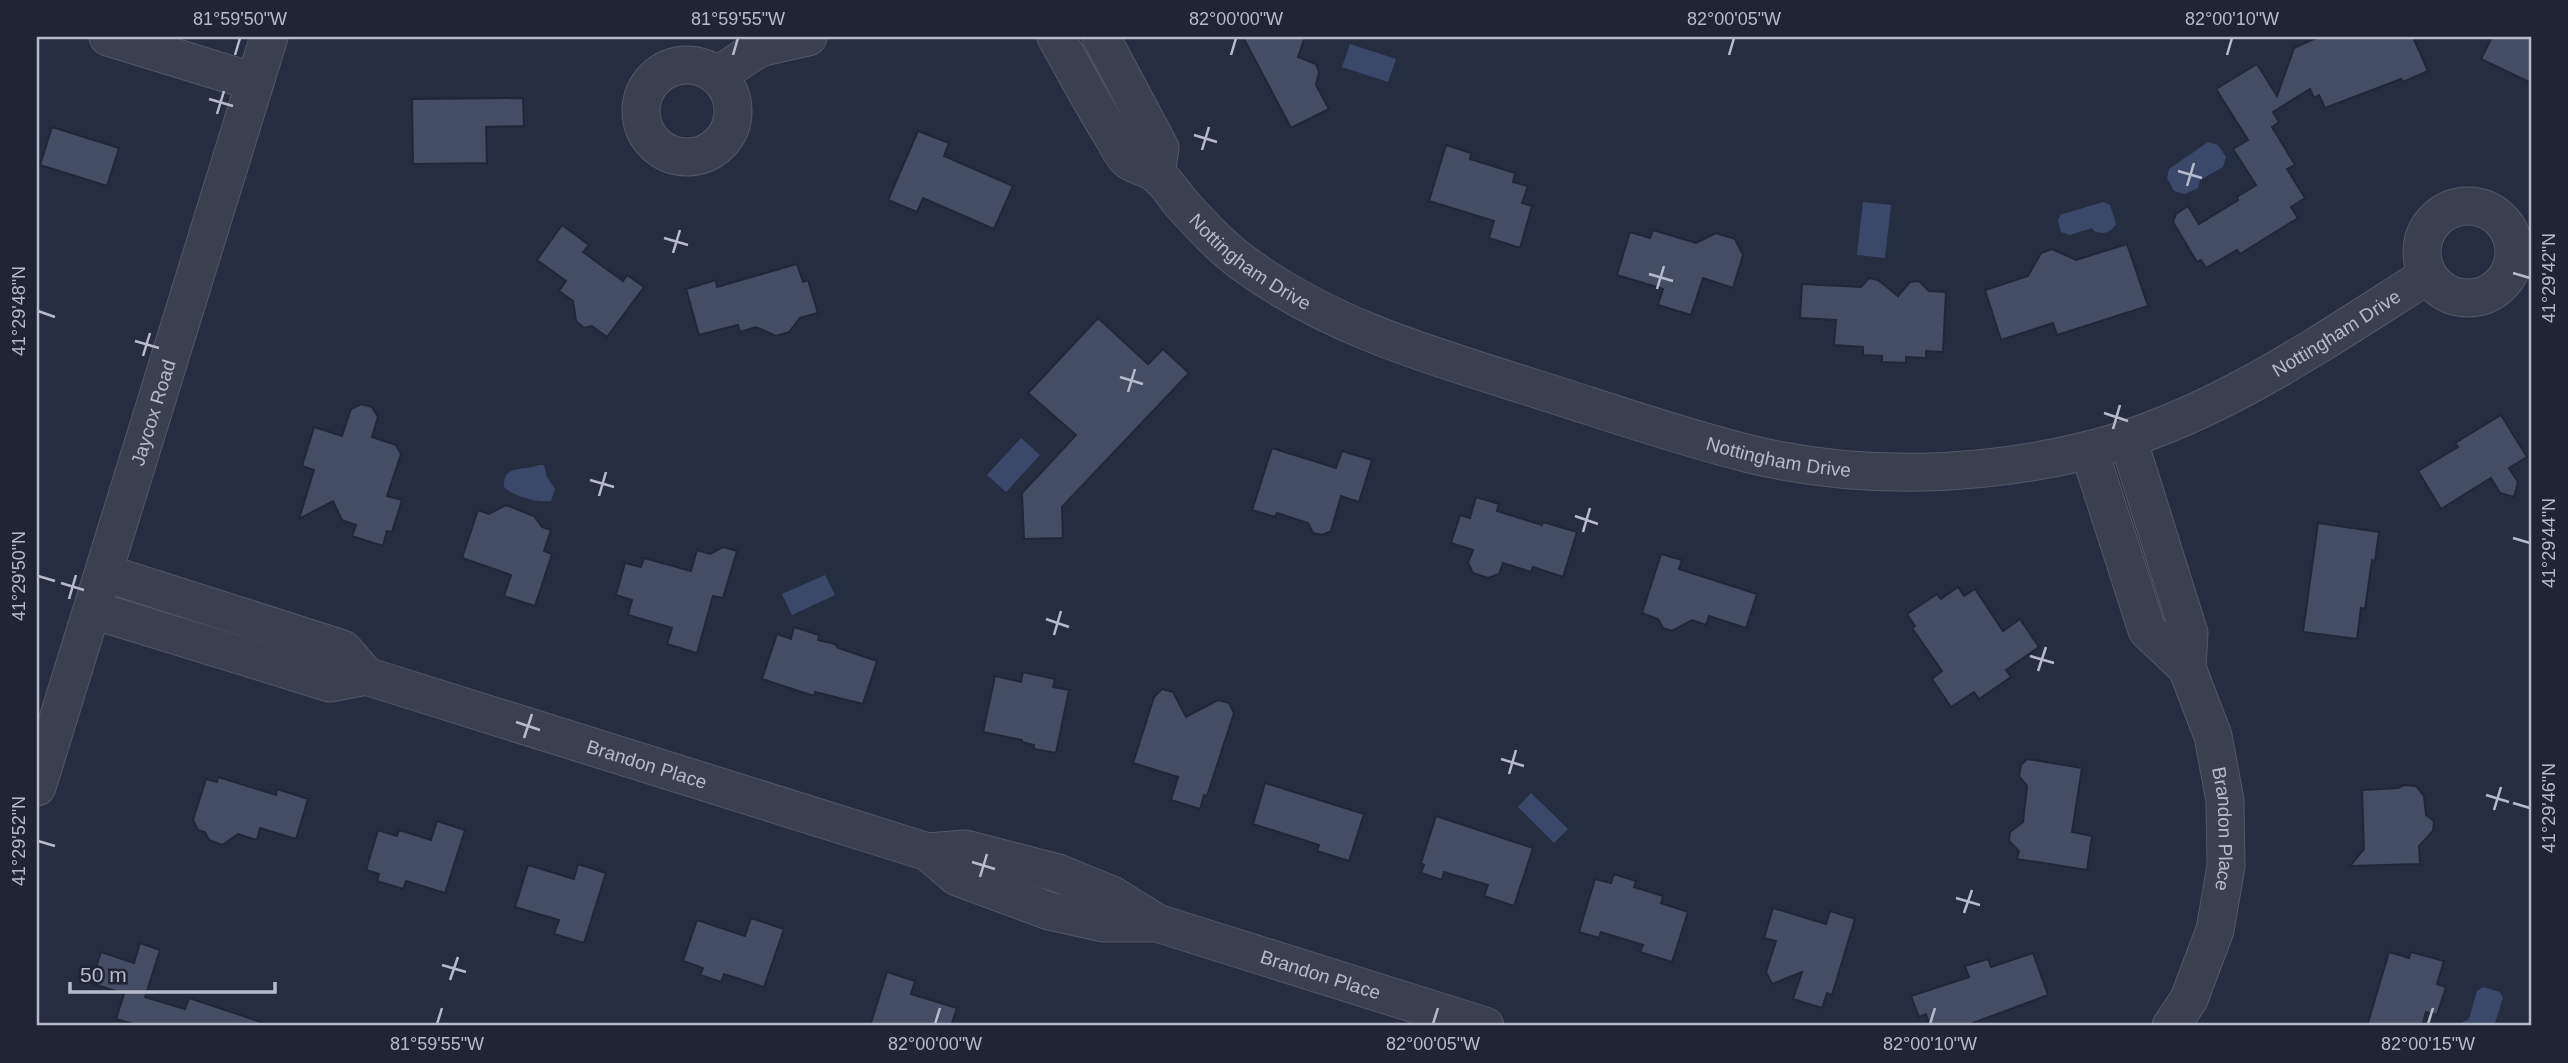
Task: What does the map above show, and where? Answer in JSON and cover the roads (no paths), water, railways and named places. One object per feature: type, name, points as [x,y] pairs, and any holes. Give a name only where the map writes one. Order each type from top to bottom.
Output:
[{"type":"street","points":[[108,37],[255,82]]},
{"type":"street","name":"Jaycox Road","points":[[37,787],[269,37]]},
{"type":"street","points":[[717,76],[758,48],[808,37]]},
{"type":"street","name":"Nottingham Drive","points":[[1055,37],[1128,161],[1156,174],[1201,225],[1239,260],[1319,311],[1406,347],[1692,438],[1752,455],[1814,466],[1875,471],[1938,471],[2000,466],[2089,450],[2129,439],[2236,392],[2291,361],[2428,275]]},
{"type":"street","points":[[1101,37],[1160,148],[1156,174]]},
{"type":"street","name":"Brandon Place","points":[[2129,439],[2189,633],[2187,667],[2213,736],[2225,800],[2226,866],[2215,930],[2189,999],[2172,1026]]},
{"type":"street","name":"Brandon Place","points":[[2089,450],[2147,630],[2187,667]]},
{"type":"street","points":[[105,573],[343,649],[366,676]]},
{"type":"street","name":"Brandon Place","points":[[93,610],[330,683],[366,676],[928,852],[957,877],[1049,911],[1103,923],[1157,923],[1485,1026]]},
{"type":"water","points":[[1350,44],[1396,59],[1388,82],[1342,67]]},
{"type":"water","points":[[2208,142],[2218,145],[2226,157],[2223,167],[2200,180],[2198,188],[2185,194],[2174,191],[2167,178],[2169,169]]},
{"type":"water","points":[[1863,202],[1891,205],[1885,258],[1857,255]]},
{"type":"water","points":[[2103,202],[2110,205],[2116,224],[2109,231],[2101,233],[2092,228],[2070,235],[2061,232],[2058,221],[2060,215]]},
{"type":"water","points":[[1021,438],[1040,455],[1006,492],[987,475]]},
{"type":"water","points":[[544,465],[547,477],[555,489],[551,501],[526,498],[504,487],[507,474],[511,471]]},
{"type":"water","points":[[825,575],[835,595],[792,615],[782,594]]},
{"type":"water","points":[[1531,793],[1568,829],[1554,843],[1518,807]]},
{"type":"water","points":[[2483,987],[2500,992],[2503,998],[2494,1026],[2461,1026],[2469,1019],[2477,991]]}]
